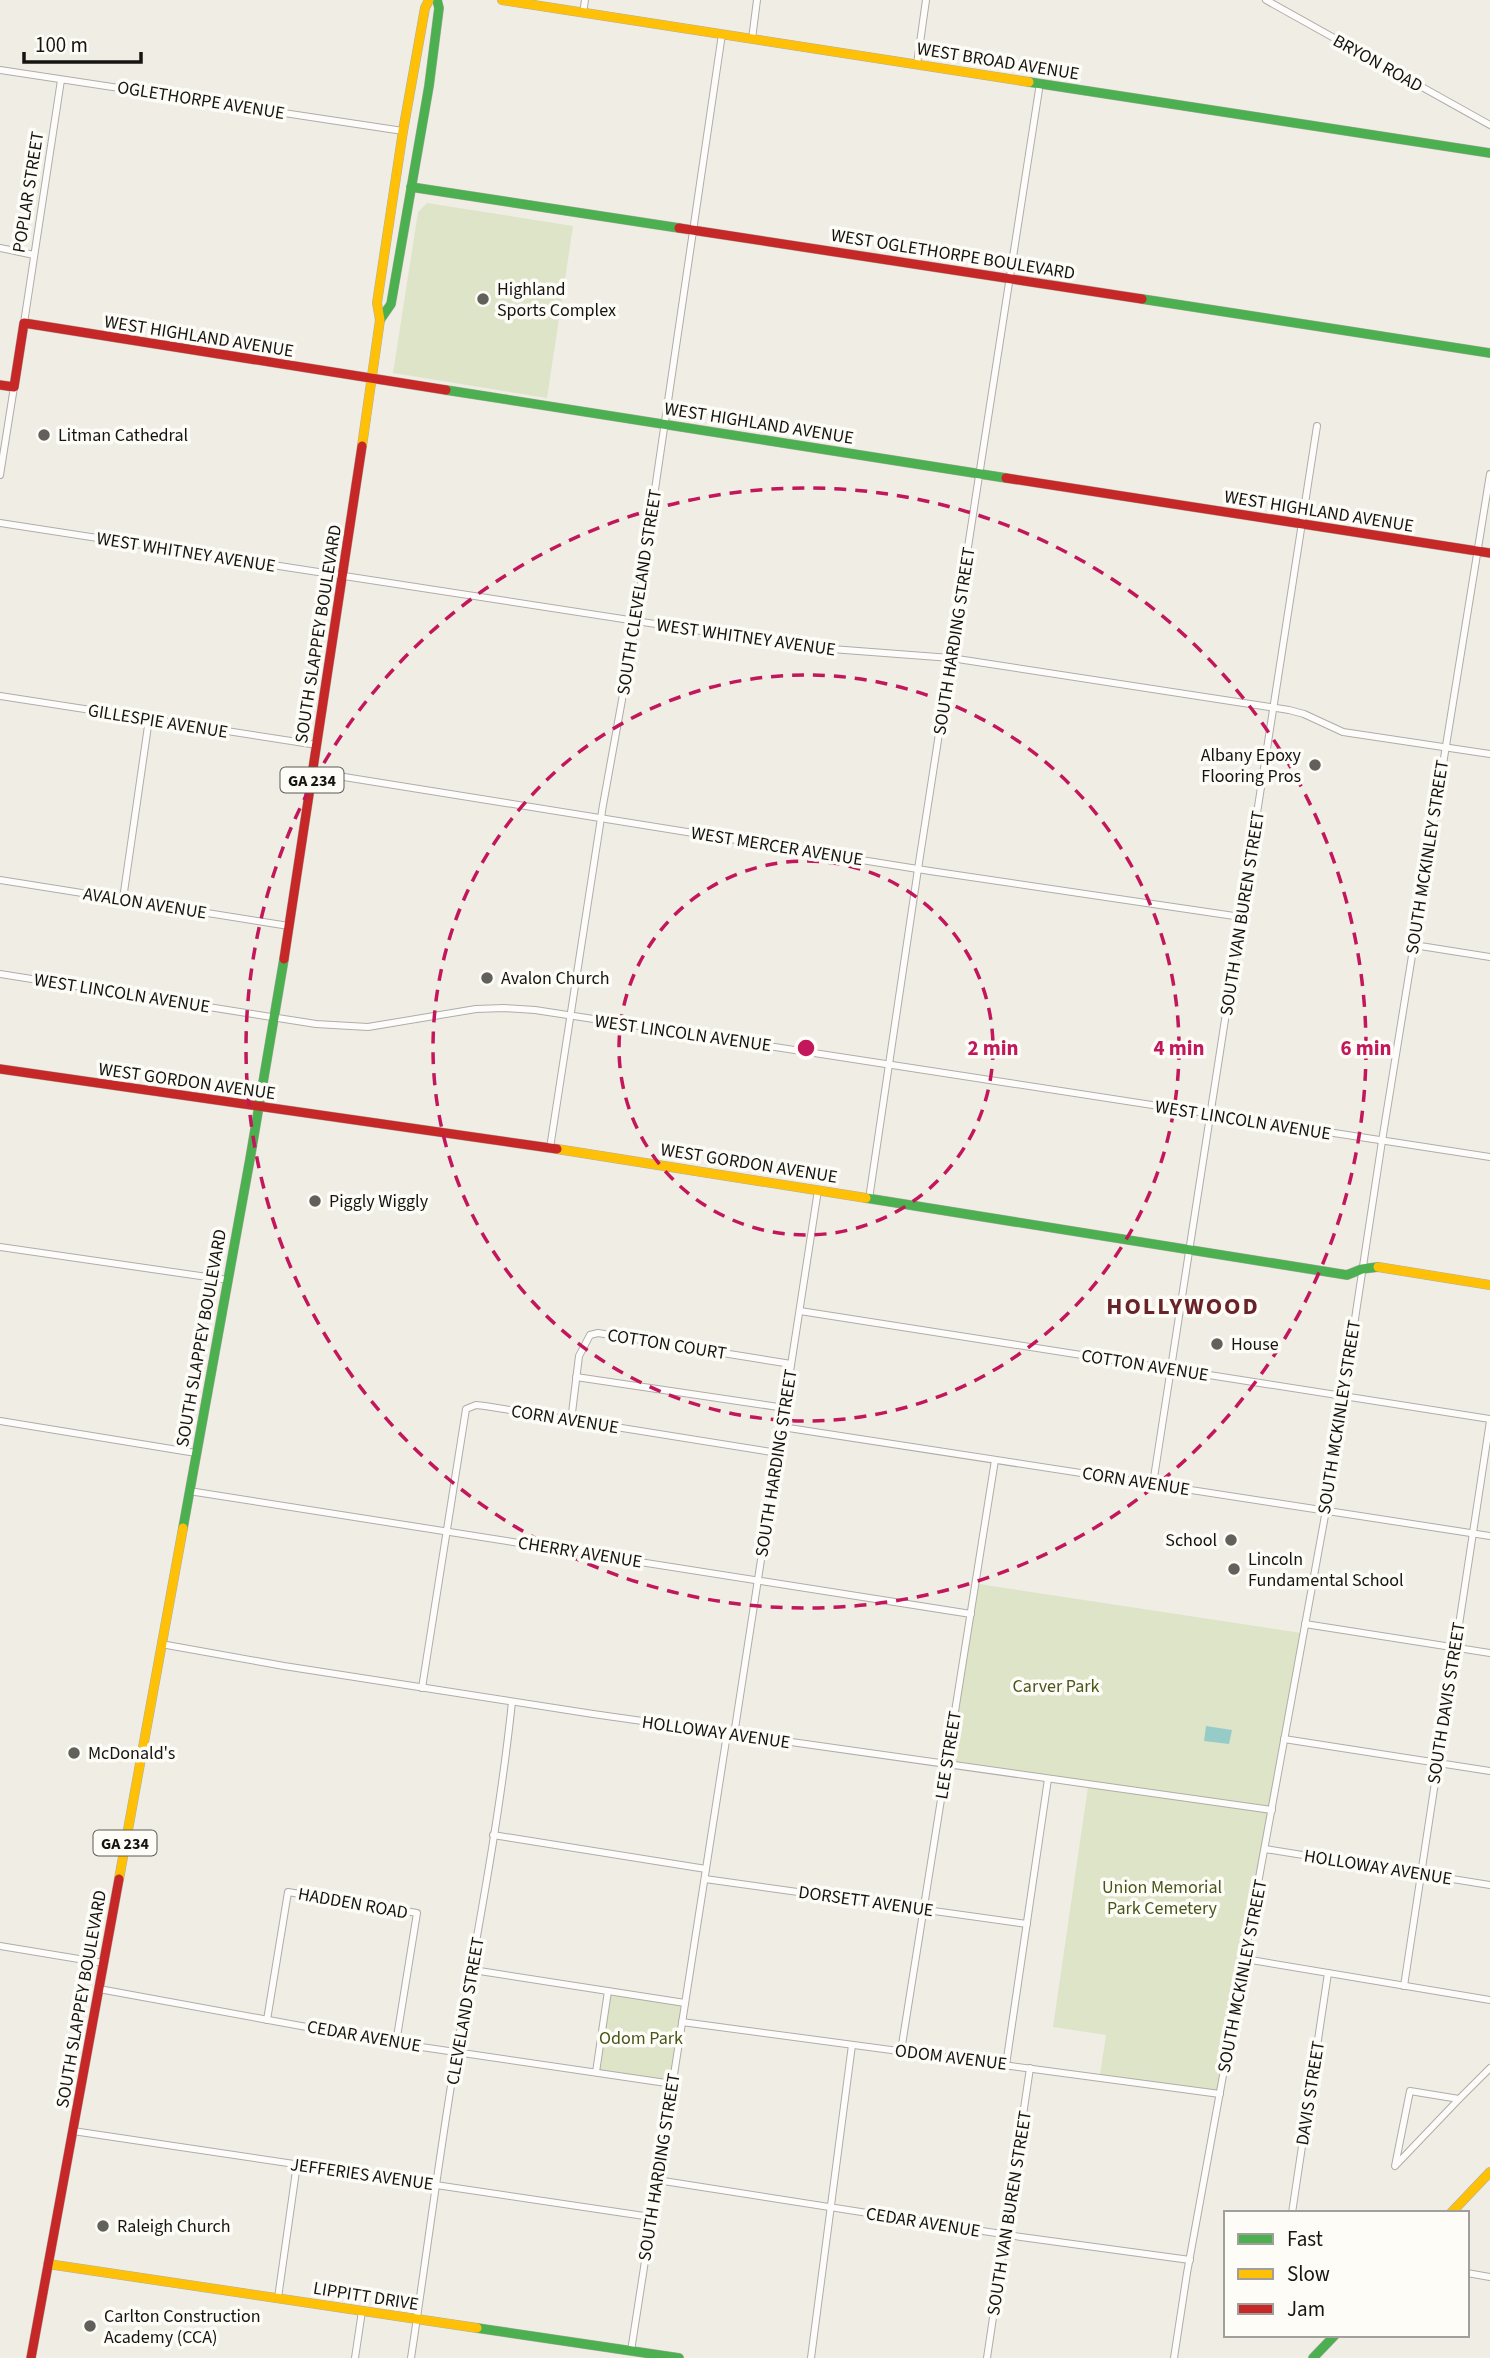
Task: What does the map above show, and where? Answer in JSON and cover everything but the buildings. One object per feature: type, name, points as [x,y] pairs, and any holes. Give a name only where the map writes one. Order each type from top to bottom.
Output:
[{"type":"main road","name":"SOUTH SLAPPEY BOULEVARD","points":[[32,2358],[228,1280],[289,926],[372,379],[380,320],[377,303],[397,167],[425,8],[429,0]]},
{"type":"main road","name":"SOUTH SLAPPEY BOULEVARD","points":[[380,320],[391,304],[429,86],[439,8],[437,0]]},
{"type":"main road","name":"WEST BROAD AVENUE","points":[[502,0],[1490,153]]},
{"type":"main road","points":[[391,210],[411,187],[399,154]]},
{"type":"main road","name":"WEST OGLETHORPE BOULEVARD","points":[[411,187],[1490,353]]},
{"type":"main road","name":"WEST HIGHLAND AVENUE","points":[[24,323],[1490,553]]},
{"type":"main road","name":"POPLAR STREET","points":[[14,387],[24,323]]},
{"type":"main road","points":[[0,385],[14,387]]},
{"type":"main road","name":"WEST GORDON AVENUE","points":[[0,1069],[550,1148],[1347,1275],[1362,1269],[1383,1267],[1490,1285]]},
{"type":"main road","points":[[1453,2211],[1490,2172]]},
{"type":"main road","name":"LIPPITT DRIVE","points":[[48,2264],[679,2358]]},
{"type":"main road","points":[[1312,2358],[1333,2337]]},
{"type":"street","points":[[583,13],[585,0]]},
{"type":"street","points":[[752,39],[757,0]]},
{"type":"street","points":[[916,64],[926,0]]},
{"type":"street","name":"BRYON ROAD","points":[[1266,0],[1490,125]]},
{"type":"street","name":"SOUTH CLEVELAND STREET","points":[[550,1148],[635,622],[722,34]]},
{"type":"street","name":"OGLETHORPE AVENUE","points":[[0,70],[403,131]]},
{"type":"street","name":"POPLAR STREET","points":[[24,323],[61,80]]},
{"type":"street","name":"SOUTH HARDING STREET","points":[[869,1199],[1040,83]]},
{"type":"street","points":[[0,248],[34,255]]},
{"type":"street","name":"POPLAR STREET","points":[[0,475],[14,387]]},
{"type":"street","name":"SOUTH VAN BUREN STREET","points":[[1153,1484],[1317,426]]},
{"type":"street","name":"SOUTH MCKINLEY STREET","points":[[1174,2358],[1326,1510],[1382,1141],[1490,474]]},
{"type":"street","name":"WEST WHITNEY AVENUE","points":[[0,523],[805,647],[951,658],[1274,708],[1304,714],[1343,732],[1490,754]]},
{"type":"street","name":"GILLESPIE AVENUE","points":[[0,696],[317,745]]},
{"type":"street","points":[[123,900],[149,719]]},
{"type":"street","name":"WEST MERCER AVENUE","points":[[313,772],[918,869],[1241,917]]},
{"type":"street","name":"AVALON AVENUE","points":[[0,880],[289,926]]},
{"type":"street","points":[[1414,945],[1490,957]]},
{"type":"street","name":"WEST LINCOLN AVENUE","points":[[0,974],[316,1024],[368,1027],[476,1009],[524,1009],[1490,1157]]},
{"type":"street","name":"SOUTH HARDING STREET","points":[[631,2351],[706,1869],[778,1453],[818,1190]]},
{"type":"street","points":[[0,1247],[228,1280]]},
{"type":"street","name":"COTTON AVENUE","points":[[800,1311],[1490,1420]]},
{"type":"street","name":"COTTON COURT","points":[[571,1421],[579,1356],[590,1335],[598,1333],[792,1364]]},
{"type":"street","points":[[576,1377],[785,1408]]},
{"type":"street","name":"CORN AVENUE","points":[[447,1532],[463,1420],[466,1409],[476,1405],[778,1453]]},
{"type":"street","name":"SOUTH DAVIS STREET","points":[[1404,1986],[1490,1420]]},
{"type":"street","points":[[0,1421],[196,1453]]},
{"type":"street","name":"CORN AVENUE","points":[[782,1427],[1490,1536]]},
{"type":"street","name":"LEE STREET","points":[[901,2051],[995,1460]]},
{"type":"street","name":"CHERRY AVENUE","points":[[189,1491],[971,1614]]},
{"type":"street","points":[[422,1688],[447,1532]]},
{"type":"street","points":[[1305,1624],[1490,1653]]},
{"type":"street","name":"HOLLOWAY AVENUE","points":[[161,1644],[422,1688],[730,1735],[1272,1810]]},
{"type":"street","name":"CLEVELAND STREET","points":[[411,2358],[457,2052],[473,1970],[512,1702]]},
{"type":"street","points":[[1284,1739],[1490,1771]]},
{"type":"street","points":[[1006,2064],[1048,1779]]},
{"type":"street","points":[[493,1835],[706,1869]]},
{"type":"street","name":"HOLLOWAY AVENUE","points":[[1265,1849],[1490,1885]]},
{"type":"street","name":"DORSETT AVENUE","points":[[705,1879],[1027,1924]]},
{"type":"street","name":"HADDEN ROAD","points":[[267,2020],[288,1892],[417,1913],[396,2043]]},
{"type":"street","points":[[0,1946],[103,1963]]},
{"type":"street","points":[[1245,1959],[1490,2000]]},
{"type":"street","points":[[473,1970],[685,2003]]},
{"type":"street","name":"DAVIS STREET","points":[[1292,2211],[1328,1973]]},
{"type":"street","name":"CEDAR AVENUE","points":[[99,1989],[396,2043],[673,2084]]},
{"type":"street","points":[[596,2073],[608,1991]]},
{"type":"street","name":"ODOM AVENUE","points":[[682,2022],[1220,2094]]},
{"type":"street","points":[[811,2358],[852,2045]]},
{"type":"street","name":"SOUTH VAN BUREN STREET","points":[[987,2358],[1030,2068]]},
{"type":"street","points":[[1459,2099],[1410,2091],[1395,2166],[1490,2068]]},
{"type":"street","name":"JEFFERIES AVENUE","points":[[73,2131],[651,2217]]},
{"type":"street","points":[[278,2298],[297,2164]]},
{"type":"street","name":"CEDAR AVENUE","points":[[657,2180],[1006,2235],[1190,2260]]},
{"type":"street","points":[[1469,2273],[1490,2277]]},
{"type":"street","points":[[355,2358],[362,2311]]},
{"type":"green space","name":"Highland Sports Complex","points":[[427,203],[573,226],[547,398],[393,373],[418,212]]},
{"type":"green space","name":"Carver Park","points":[[979,1584],[1301,1633],[1270,1807],[950,1762]]},
{"type":"green space","name":"Union Memorial Park Cemetery","points":[[1088,1787],[1269,1813],[1218,2091],[1100,2075],[1106,2035],[1053,2027]]},
{"type":"green space","name":"Odom Park","points":[[609,1993],[684,2004],[672,2083],[597,2071]]},
{"type":"water","points":[[1206,1726],[1232,1730],[1229,1744],[1204,1741]]},
{"type":"traffic: fast","points":[[380,320],[391,304],[429,86],[439,8],[437,0]]},
{"type":"traffic: fast","points":[[1029,82],[1490,153]]},
{"type":"traffic: fast","points":[[411,187],[679,228]]},
{"type":"traffic: fast","points":[[1142,299],[1490,353]]},
{"type":"traffic: fast","points":[[446,390],[1006,478]]},
{"type":"traffic: fast","points":[[183,1528],[284,959]]},
{"type":"traffic: fast","points":[[866,1198],[1347,1275],[1378,1267]]},
{"type":"traffic: fast","points":[[477,2328],[679,2358]]},
{"type":"traffic: fast","points":[[1313,2358],[1333,2337]]},
{"type":"traffic: slow","points":[[362,446],[380,320],[377,303],[403,131],[425,8],[429,0]]},
{"type":"traffic: slow","points":[[502,0],[1029,82]]},
{"type":"traffic: slow","points":[[557,1149],[866,1198]]},
{"type":"traffic: slow","points":[[1378,1267],[1490,1285]]},
{"type":"traffic: slow","points":[[119,1879],[183,1528]]},
{"type":"traffic: slow","points":[[1453,2211],[1490,2172]]},
{"type":"traffic: slow","points":[[48,2264],[477,2328]]},
{"type":"traffic: jam","points":[[679,228],[1142,299]]},
{"type":"traffic: jam","points":[[0,385],[14,387],[24,323],[446,390]]},
{"type":"traffic: jam","points":[[284,959],[362,446]]},
{"type":"traffic: jam","points":[[1006,478],[1490,553]]},
{"type":"traffic: jam","points":[[0,1069],[557,1149]]},
{"type":"traffic: jam","points":[[31,2358],[119,1879]]},
{"type":"place","name":"Highland Sports Complex","points":[[483,299]]},
{"type":"place","name":"Litman Cathedral","points":[[44,435]]},
{"type":"place","name":"Albany Epoxy Flooring Pros","points":[[1315,765]]},
{"type":"place","name":"Avalon Church","points":[[487,978]]},
{"type":"place","name":"Piggly Wiggly","points":[[315,1201]]},
{"type":"place","name":"House","points":[[1217,1344]]},
{"type":"place","name":"School","points":[[1231,1540]]},
{"type":"place","name":"Lincoln Fundamental School","points":[[1234,1569]]},
{"type":"place","name":"McDonald's","points":[[74,1753]]},
{"type":"place","name":"Raleigh Church","points":[[103,2226]]},
{"type":"place","name":"Carlton Construction Academy (CCA)","points":[[90,2326]]},
{"type":"district","name":"HOLLYWOOD","points":[[1183,1306]]}]
